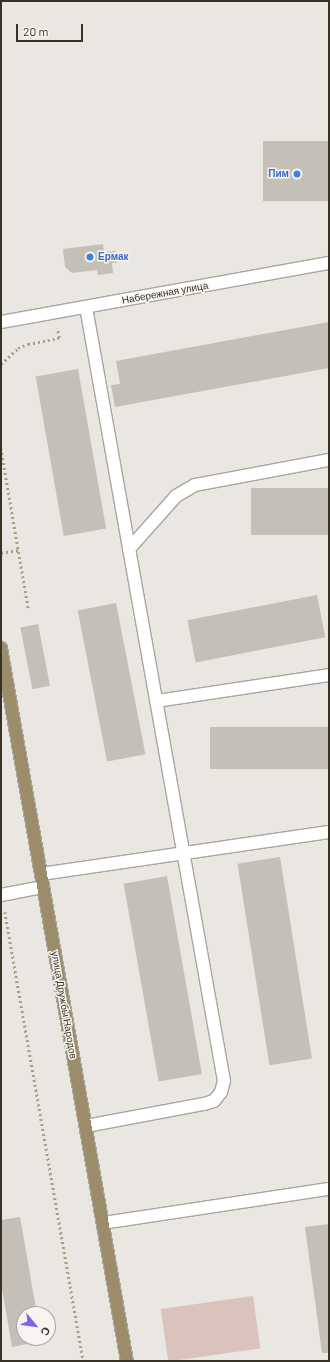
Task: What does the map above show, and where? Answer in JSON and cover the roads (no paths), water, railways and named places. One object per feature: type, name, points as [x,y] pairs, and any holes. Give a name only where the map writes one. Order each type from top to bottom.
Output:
[{"type":"main road","name":"улица Дружбы Народов","points":[[1,648],[128,1361]]},
{"type":"street","name":"Набережная улица","points":[[1,322],[329,264]]},
{"type":"street","points":[[86,307],[224,1081],[220,1092],[214,1100],[204,1104],[86,1126]]},
{"type":"street","points":[[129,549],[176,496],[195,485],[329,460]]},
{"type":"street","points":[[157,702],[329,674]]},
{"type":"street","points":[[41,874],[329,832]]},
{"type":"street","points":[[1,895],[43,887]]},
{"type":"street","points":[[103,1223],[329,1189]]},
{"type":"place","name":"Пим","points":[[297,174]]},
{"type":"place","name":"Ермак","points":[[90,257]]}]
